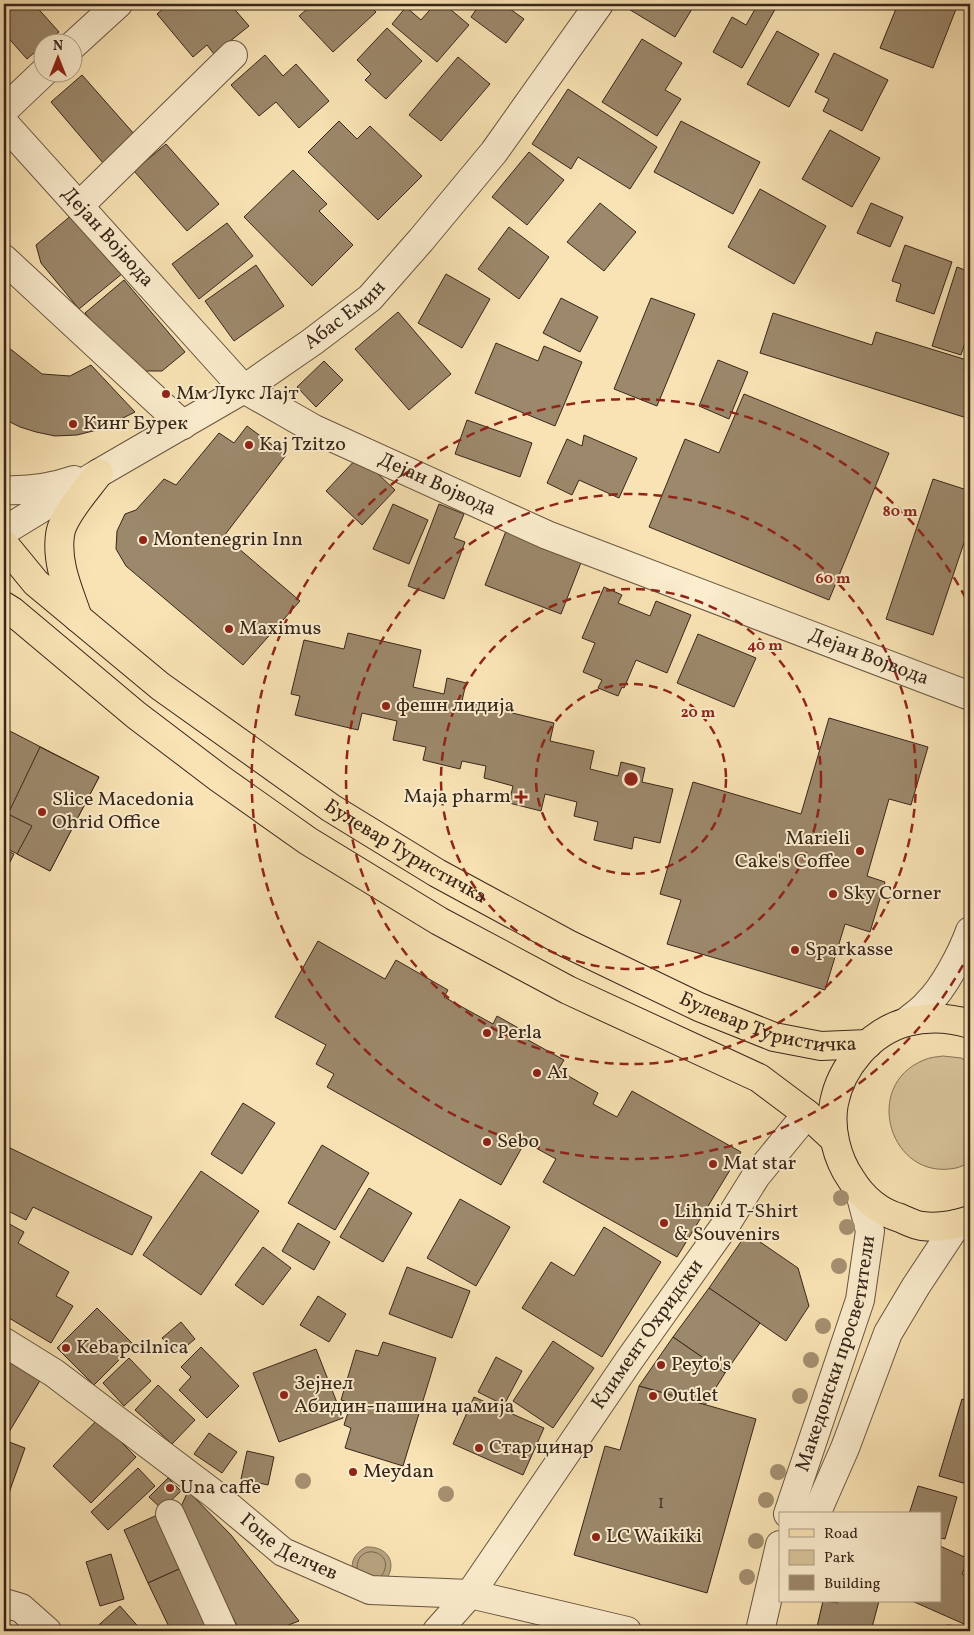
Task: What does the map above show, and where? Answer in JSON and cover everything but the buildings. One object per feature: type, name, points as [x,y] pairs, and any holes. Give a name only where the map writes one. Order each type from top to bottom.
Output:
[{"type":"main road","points":[[78,618],[60,563],[60,533],[73,508],[99,473]]},
{"type":"main road","name":"Булевар Туристичка","points":[[4,544],[36,584],[160,686],[331,808],[437,873],[568,944],[699,1007],[774,1037],[821,1046],[868,1044]]},
{"type":"main road","name":"Булевар Туристичка","points":[[4,606],[136,715],[219,778],[308,841],[439,921],[568,990],[759,1078],[808,1114],[833,1138]]},
{"type":"main road","points":[[964,1222],[921,1226],[888,1214],[860,1193],[843,1168],[833,1138],[834,1104],[846,1070],[868,1044],[886,1031],[906,1022],[938,1018],[970,1024]]},
{"type":"street","points":[[82,37],[118,4]]},
{"type":"street","name":"Абас Емин","points":[[4,531],[99,473],[244,389],[312,342],[370,298],[494,152],[599,4]]},
{"type":"street","points":[[79,206],[233,55]]},
{"type":"street","points":[[4,110],[33,82]]},
{"type":"street","name":"Дејан Војвода","points":[[4,123],[244,389],[314,429],[547,536],[970,696]]},
{"type":"street","points":[[4,259],[183,425]]},
{"type":"street","points":[[4,490],[20,491],[56,486],[99,473]]},
{"type":"street","points":[[906,1022],[928,1003],[946,979],[964,948],[970,930]]},
{"type":"street","name":"Климент Охридски","points":[[437,1631],[470,1594],[630,1359],[728,1221],[756,1176],[808,1114]]},
{"type":"street","name":"Македонски просветители","points":[[789,1512],[860,1300],[870,1231],[860,1193]]},
{"type":"street","name":"Македонски просветители","points":[[817,1512],[845,1448],[888,1333],[916,1286],[964,1222]]},
{"type":"street","name":"Гоце Делчев","points":[[4,1342],[54,1373],[214,1494],[283,1552],[370,1590],[470,1594],[627,1631]]},
{"type":"street","points":[[170,1514],[223,1631]]},
{"type":"street","points":[[760,1631],[779,1549]]},
{"type":"street","points":[[764,1631],[779,1589]]},
{"type":"street","points":[[4,1603],[21,1608],[48,1631]]},
{"type":"green space","points":[[943,1056],[961,1058],[970,1063],[970,1163],[956,1168],[933,1168],[914,1161],[900,1147],[892,1129],[889,1109],[893,1089],[905,1072],[926,1059]]},
{"type":"water","points":[[366,1547],[380,1549],[388,1556],[391,1567],[386,1580],[353,1573],[352,1565],[354,1558]]},
{"type":"place","name":"Мм Лукс Лајт","points":[[166,394]]},
{"type":"place","name":"Кинг Бурек","points":[[73,424]]},
{"type":"place","name":"Kaj Tzitzo","points":[[249,445]]},
{"type":"place","name":"Montenegrin Inn","points":[[143,540]]},
{"type":"place","name":"Maximus","points":[[229,629]]},
{"type":"place","name":"фешн лидија","points":[[386,706]]},
{"type":"place","name":"Maja pharm","points":[[521,797]]},
{"type":"place","name":"Slice Macedonia Ohrid Office","points":[[42,812]]},
{"type":"place","name":"Marieli Cake's Coffee","points":[[860,851]]},
{"type":"place","name":"Sky Corner","points":[[833,894]]},
{"type":"place","name":"Sparkasse","points":[[795,950]]},
{"type":"place","name":"Perla","points":[[487,1033]]},
{"type":"place","name":"A1","points":[[537,1073]]},
{"type":"place","name":"Sebo","points":[[487,1142]]},
{"type":"place","name":"Mat star","points":[[713,1164]]},
{"type":"place","name":"Lihnid T-Shirt & Souvenirs","points":[[664,1223]]},
{"type":"place","name":"Kebapcilnica","points":[[66,1348]]},
{"type":"place","name":"Peyto's","points":[[661,1365]]},
{"type":"place","name":"Зејнел Абидин-пашина џамија","points":[[284,1395]]},
{"type":"place","name":"Outlet","points":[[653,1396]]},
{"type":"place","name":"Стар цинар","points":[[479,1448]]},
{"type":"place","name":"Meydan","points":[[353,1472]]},
{"type":"place","name":"Una caffe","points":[[170,1488]]},
{"type":"place","name":"LC Waikiki","points":[[596,1537]]}]
